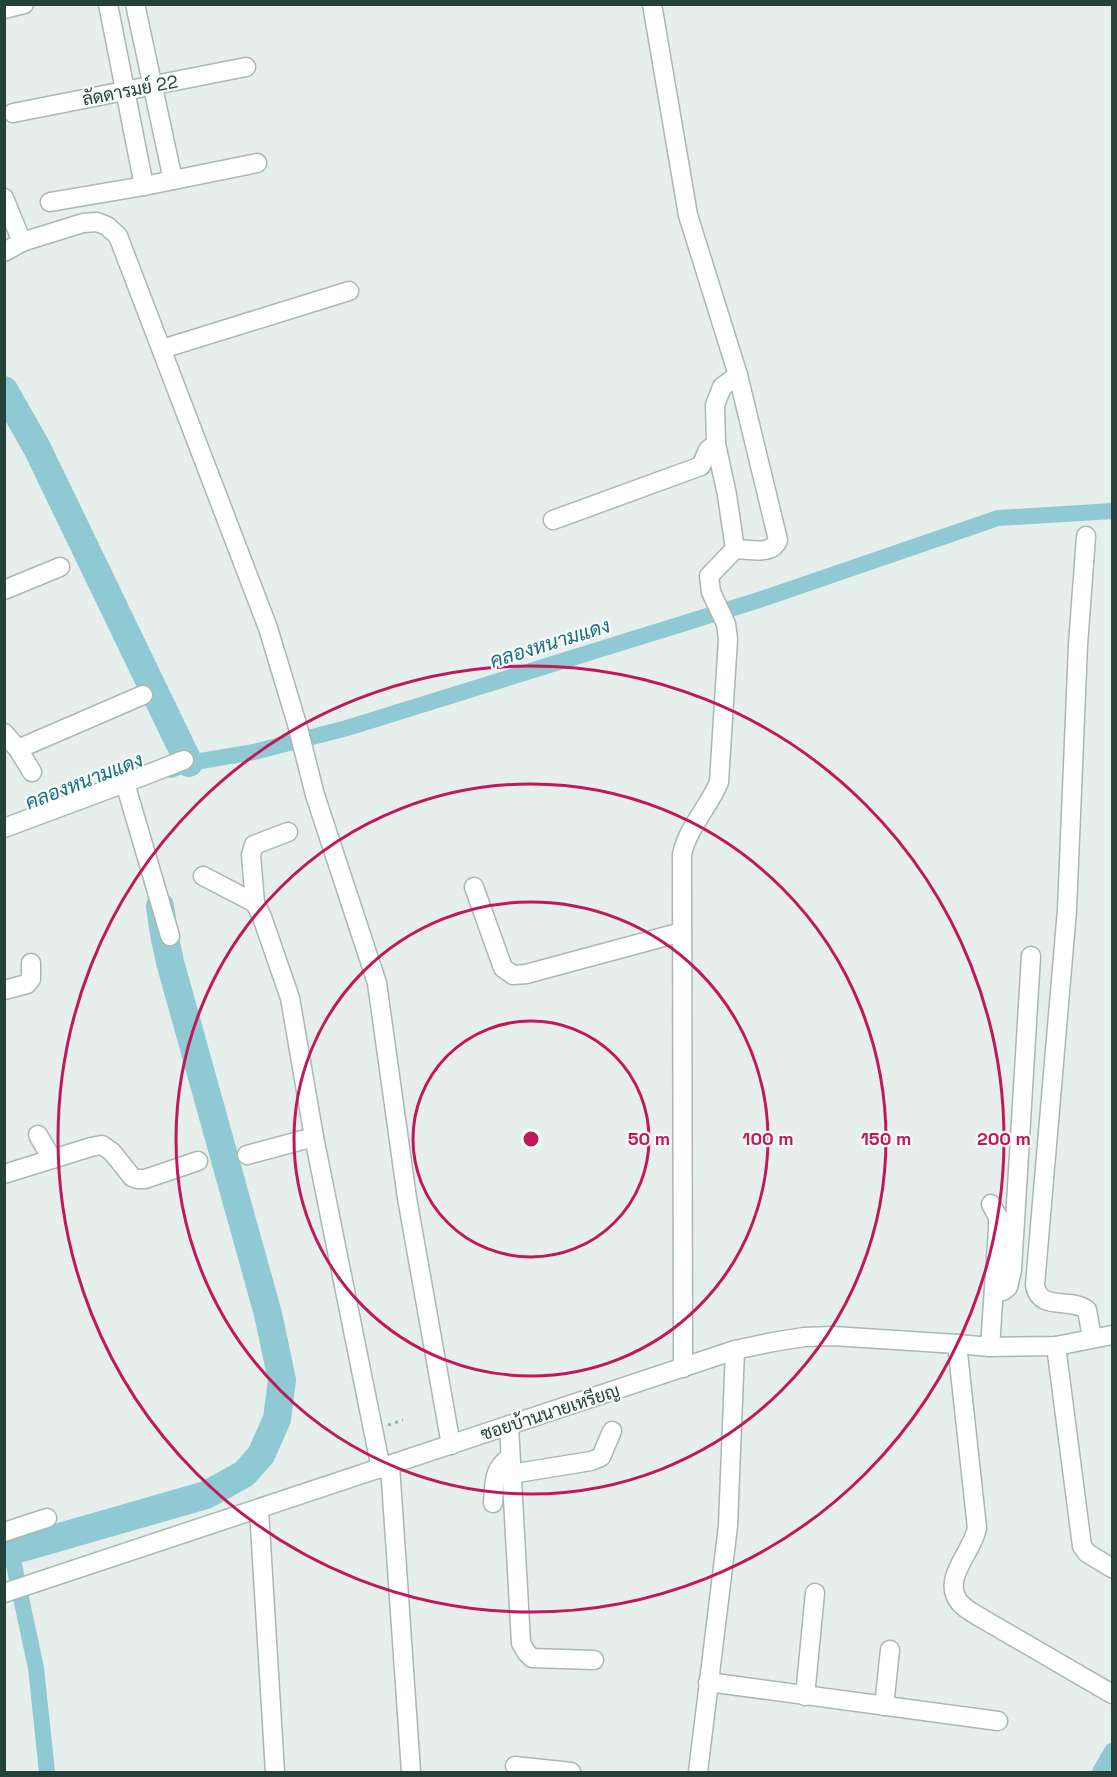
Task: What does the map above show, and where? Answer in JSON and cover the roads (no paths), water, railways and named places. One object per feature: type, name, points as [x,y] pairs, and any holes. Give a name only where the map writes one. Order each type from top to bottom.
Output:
[{"type":"street","points":[[4,9],[24,4]]},
{"type":"street","points":[[108,4],[144,186]]},
{"type":"street","points":[[135,4],[173,180]]},
{"type":"street","points":[[652,4],[688,215],[738,375],[778,540],[776,546],[769,550],[735,549],[710,576],[711,592],[726,624],[728,639],[719,782],[714,795],[685,842],[682,854],[683,1368]]},
{"type":"street","name":"ลัดดารมย์ 22","points":[[13,113],[246,67]]},
{"type":"street","points":[[50,202],[257,163]]},
{"type":"street","points":[[4,198],[22,242]]},
{"type":"street","points":[[4,252],[22,242],[83,223],[98,222],[107,226],[118,236],[268,628],[297,724],[315,795],[377,983],[407,1198],[452,1445]]},
{"type":"street","points":[[162,349],[349,291]]},
{"type":"street","points":[[735,549],[716,444],[715,405],[722,387],[738,375]]},
{"type":"street","points":[[553,519],[701,466],[708,450],[716,444]]},
{"type":"street","points":[[1086,536],[1078,645],[1066,910],[1035,1284],[1038,1295],[1045,1300],[1056,1304],[1081,1306],[1087,1310],[1092,1338]]},
{"type":"street","points":[[4,590],[60,567]]},
{"type":"street","points":[[18,749],[143,695]]},
{"type":"street","points":[[4,733],[18,749],[32,772]]},
{"type":"street","points":[[4,828],[127,790],[184,760]]},
{"type":"street","points":[[127,790],[170,936]]},
{"type":"street","points":[[288,832],[254,844],[251,855],[255,903],[290,998],[314,1137],[385,1467],[411,1773]]},
{"type":"street","points":[[203,876],[255,903]]},
{"type":"street","points":[[474,887],[503,969],[513,975],[526,974],[682,932]]},
{"type":"street","points":[[994,1290],[1003,1291],[1008,1287],[1012,1270],[1031,956]]},
{"type":"street","points":[[4,990],[27,984],[31,979],[31,963]]},
{"type":"street","points":[[38,1135],[52,1159]]},
{"type":"street","points":[[247,1155],[314,1137]]},
{"type":"street","points":[[4,1174],[102,1145],[112,1152],[132,1177],[137,1179],[145,1179],[198,1161]]},
{"type":"street","points":[[990,1347],[998,1228],[998,1217],[991,1204]]},
{"type":"street","name":"ซอยบ้านนายเหรียญ","points":[[11,1592],[735,1350],[773,1341],[833,1336],[990,1347],[1056,1346],[1113,1335]]},
{"type":"street","points":[[957,1344],[977,1528],[975,1538],[954,1578],[954,1590],[958,1602],[983,1619],[1113,1694]]},
{"type":"street","points":[[1056,1346],[1082,1546],[1088,1553],[1113,1568]]},
{"type":"street","points":[[698,1773],[728,1526],[735,1350]]},
{"type":"street","points":[[508,1426],[521,1643],[532,1658],[594,1660]]},
{"type":"street","points":[[493,1503],[495,1476],[498,1468],[511,1465],[591,1461],[601,1457],[612,1431]]},
{"type":"street","points":[[259,1510],[275,1773]]},
{"type":"street","points":[[4,1532],[47,1518]]},
{"type":"street","points":[[805,1696],[815,1593]]},
{"type":"street","points":[[884,1706],[890,1650]]},
{"type":"street","points":[[708,1682],[998,1721]]},
{"type":"street","points":[[514,1766],[571,1773]]},
{"type":"waterway","points":[[4,390],[37,448],[189,763]]},
{"type":"waterway","name":"คลองหนามแดง","points":[[171,770],[189,763],[254,752],[347,728],[759,600],[998,518],[1112,511]]},
{"type":"waterway","points":[[11,1551],[206,1495],[244,1474],[261,1455],[277,1419],[282,1380],[268,1314],[170,962],[160,906]]},
{"type":"waterway","points":[[4,1553],[11,1551],[36,1668],[47,1772]]},
{"type":"waterway","points":[[1100,1772],[1112,1751]]}]
